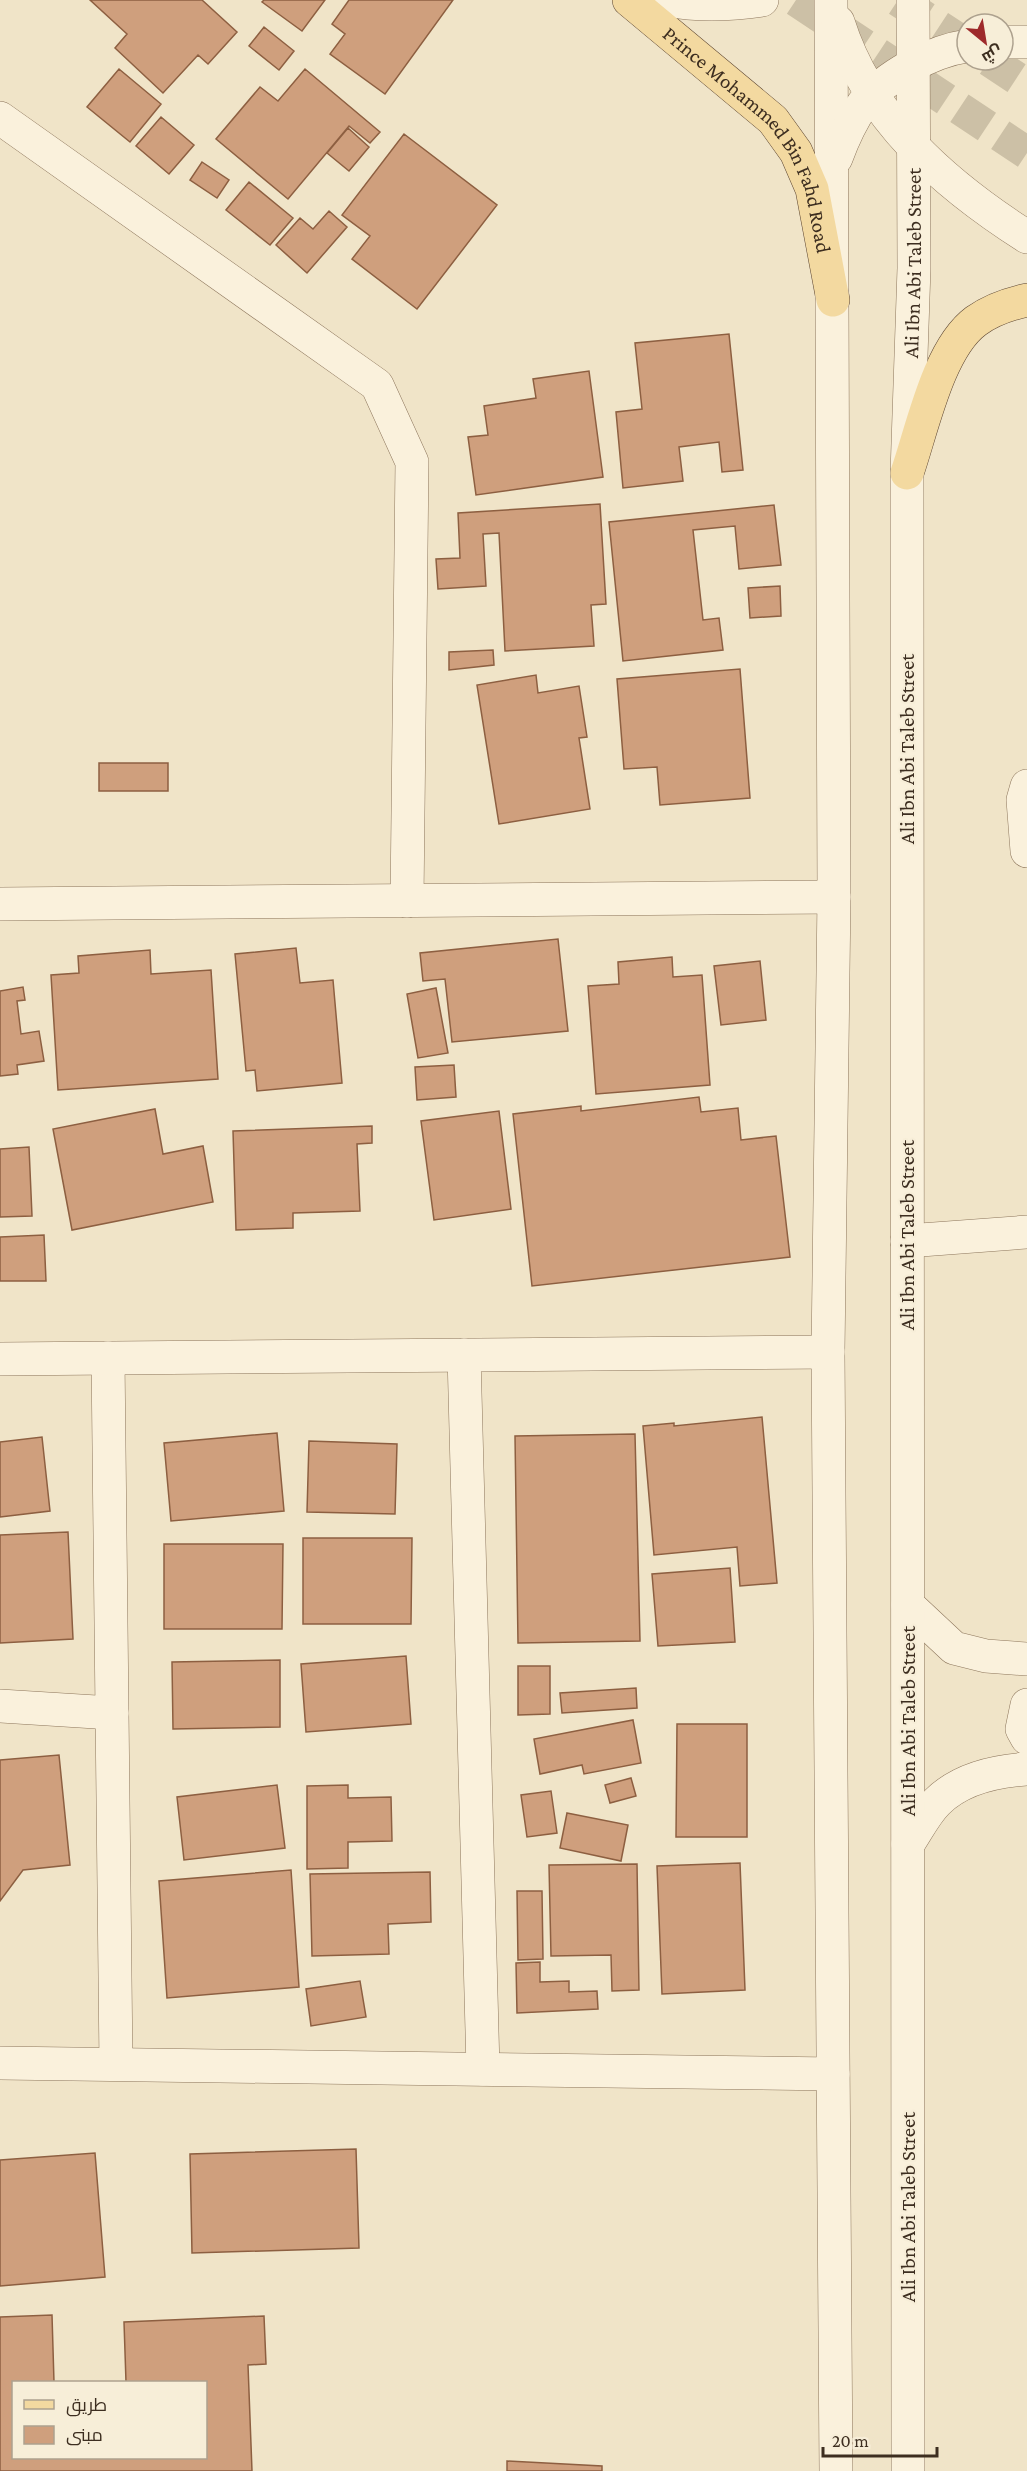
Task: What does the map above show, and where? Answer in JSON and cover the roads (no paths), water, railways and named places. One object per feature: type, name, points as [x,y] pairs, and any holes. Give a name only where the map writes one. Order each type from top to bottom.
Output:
[{"type":"main road","name":"Prince Mohammed Bin Fahd Road","points":[[629,0],[773,120],[796,152],[812,189],[833,300]]},
{"type":"main road","points":[[907,473],[953,346],[975,322],[1004,306],[1027,300]]},
{"type":"street","name":"Prince Mohammed Bin Fahd Road","points":[[666,0],[686,4],[730,5],[762,0]]},
{"type":"street","points":[[831,0],[844,43],[886,117],[936,172],[985,210],[1027,237]]},
{"type":"street","points":[[831,0],[834,897],[828,1352],[836,2471]]},
{"type":"street","points":[[895,0],[914,58]]},
{"type":"street","name":"Ali Ibn Abi Taleb Street","points":[[908,2471],[907,473],[914,268],[914,0]]},
{"type":"street","points":[[832,171],[846,132],[864,103],[914,58],[955,48]]},
{"type":"street","points":[[0,118],[376,385],[412,462],[407,901]]},
{"type":"street","points":[[1027,786],[1023,800],[1027,851]]},
{"type":"street","points":[[0,904],[834,897]]},
{"type":"street","points":[[907,1241],[1027,1232]]},
{"type":"street","points":[[0,1359],[828,1352]]},
{"type":"street","points":[[464,1355],[483,2069]]},
{"type":"street","points":[[108,1358],[116,2064]]},
{"type":"street","points":[[908,1605],[954,1648],[986,1656],[1027,1659]]},
{"type":"street","points":[[1027,1705],[1022,1729],[1027,1738]]},
{"type":"street","points":[[0,1706],[112,1713]]},
{"type":"street","points":[[908,1844],[936,1803],[953,1790],[976,1777],[1027,1769]]},
{"type":"street","points":[[0,2063],[833,2074]]},
{"type":"tunnel","points":[[796,0],[1027,153]]},
{"type":"tunnel","points":[[898,0],[955,37]]},
{"type":"tunnel","points":[[1007,72],[1027,85]]}]
